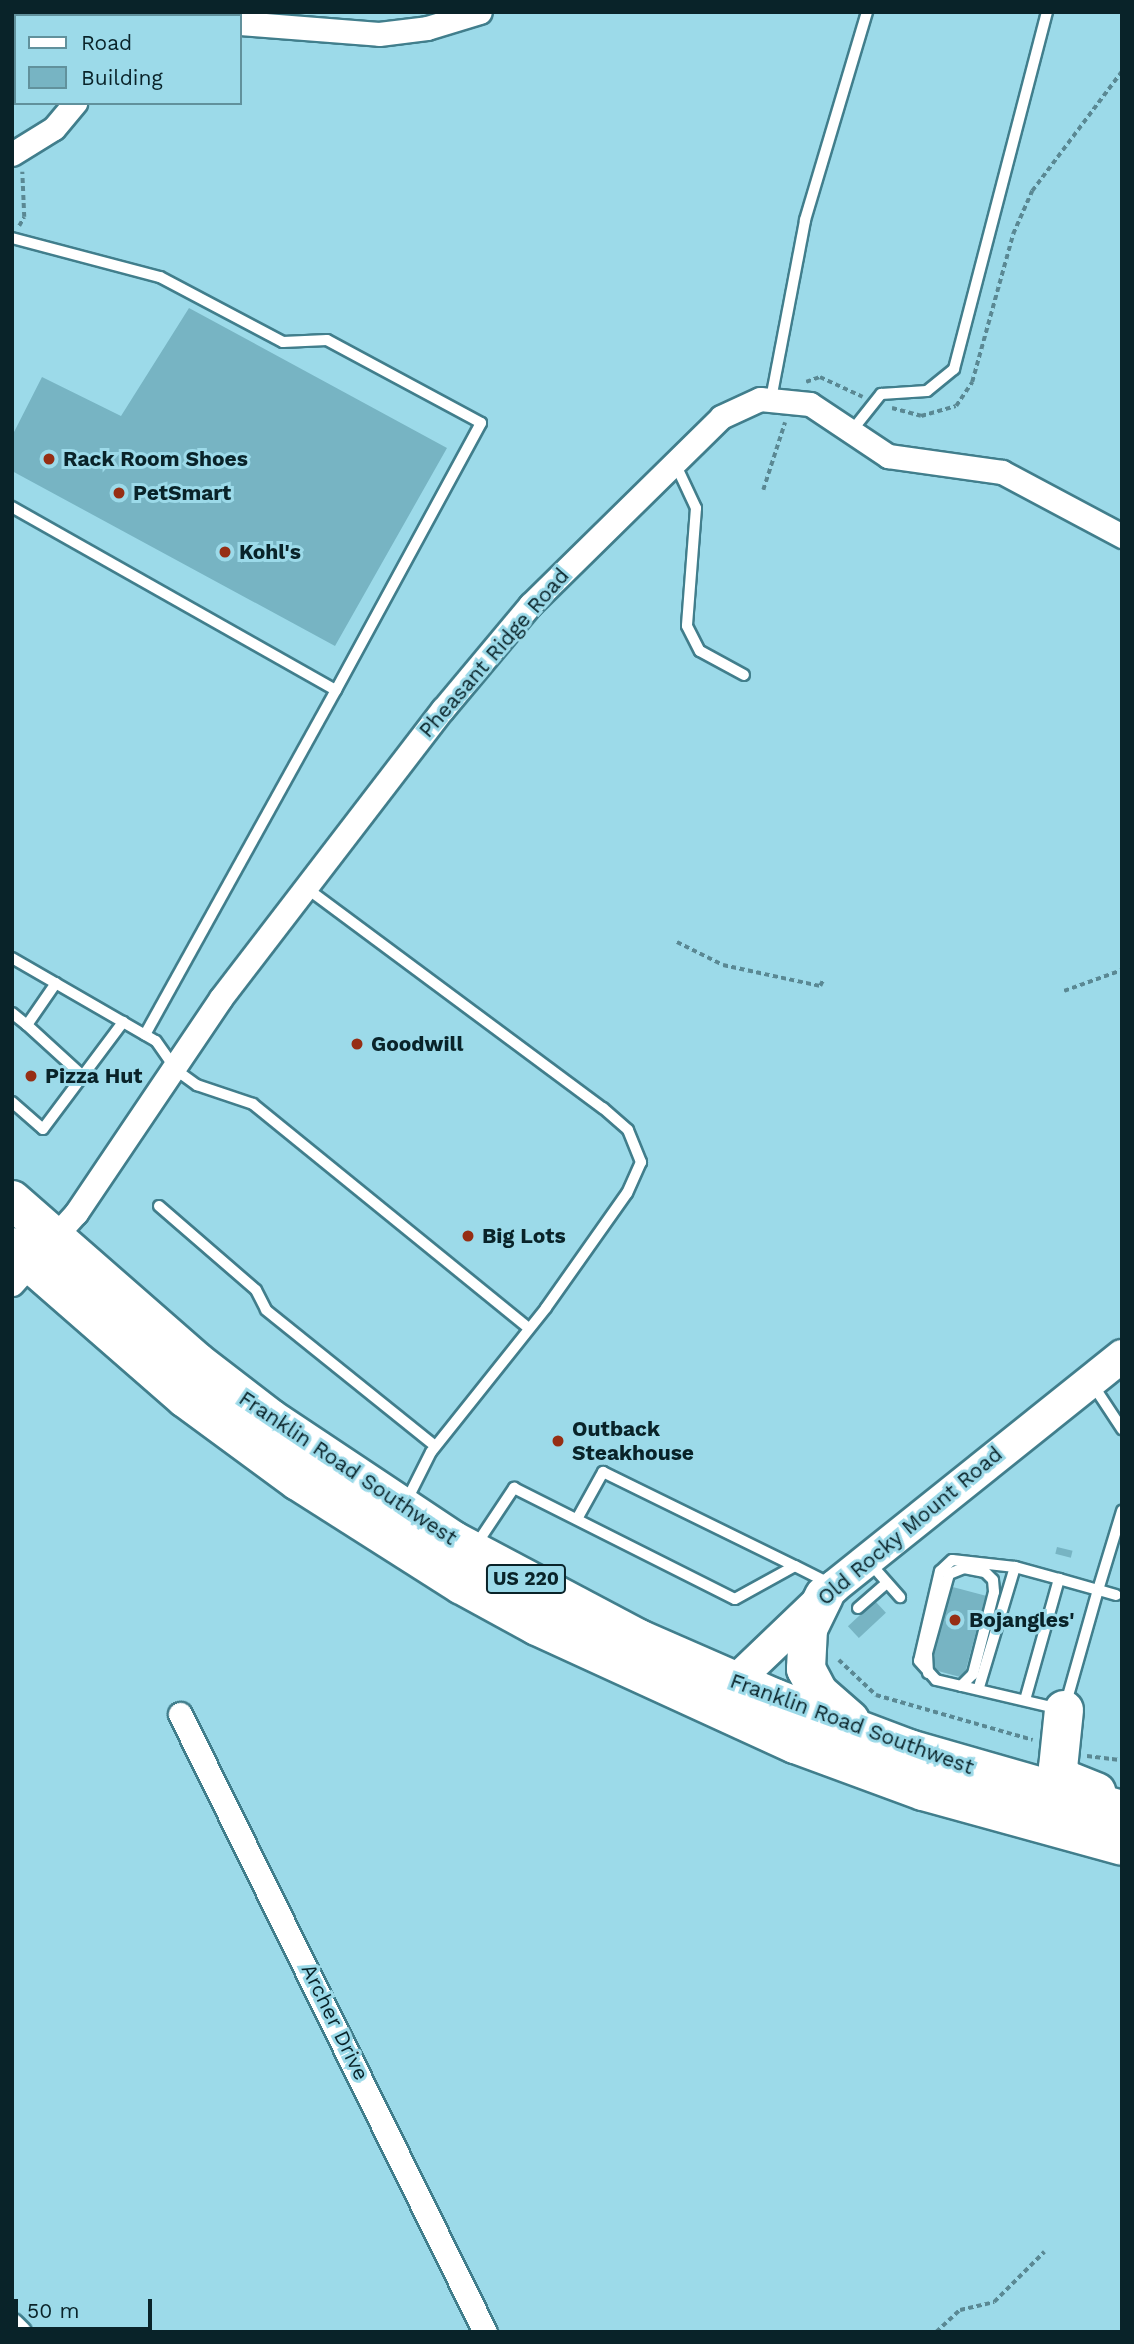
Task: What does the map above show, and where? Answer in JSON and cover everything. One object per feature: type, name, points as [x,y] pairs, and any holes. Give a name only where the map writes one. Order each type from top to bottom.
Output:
[{"type":"highway","name":"Franklin Road Southwest","points":[[12,1199],[27,1258],[185,1398],[366,1526],[537,1626],[721,1695],[923,1791],[1122,1846]]},
{"type":"highway","name":"Franklin Road Southwest","points":[[27,1258],[197,1362],[404,1509],[472,1550],[639,1639],[721,1695],[864,1732],[1122,1810]]},
{"type":"highway","points":[[839,1597],[808,1629],[807,1674],[825,1700],[864,1732]]},
{"type":"highway","points":[[1070,1709],[1056,1753],[1061,1774],[1122,1802]]},
{"type":"street","points":[[242,23],[398,22],[480,12]]},
{"type":"street","points":[[14,154],[54,128],[73,105]]},
{"type":"street","name":"Pheasant Ridge Road","points":[[27,1258],[176,1069],[305,887],[530,605],[674,461],[722,417],[743,404],[810,404],[849,433],[888,456],[1025,479],[1122,536]]},
{"type":"street","name":"Old Rocky Mount Road","points":[[721,1695],[839,1597],[877,1572],[1090,1380],[1122,1356]]},
{"type":"street","name":"Archer Drive","points":[[180,1714],[200,1745],[485,2332]]},
{"type":"street","points":[[12,2325],[19,2332]]},
{"type":"lane","points":[[780,405],[805,220],[867,12]]},
{"type":"lane","points":[[849,433],[881,394],[927,391],[954,369],[1047,12]]},
{"type":"lane","points":[[12,238],[160,277],[283,342],[327,340],[481,423],[145,1035]]},
{"type":"lane","points":[[674,461],[696,508],[687,626],[700,651],[744,675]]},
{"type":"lane","points":[[12,507],[336,690]]},
{"type":"lane","points":[[305,887],[628,1130],[640,1162],[627,1193],[529,1328],[435,1446],[404,1509]]},
{"type":"lane","points":[[12,958],[145,1035],[176,1069],[217,1095],[253,1104],[529,1328]]},
{"type":"lane","points":[[27,1025],[56,983]]},
{"type":"lane","points":[[12,1013],[84,1077]]},
{"type":"lane","points":[[12,1102],[43,1129],[124,1022]]},
{"type":"lane","points":[[159,1206],[256,1290],[266,1310],[435,1446]]},
{"type":"lane","points":[[1090,1380],[1122,1429]]},
{"type":"lane","points":[[576,1519],[603,1472],[795,1566],[839,1597]]},
{"type":"lane","points":[[472,1550],[514,1488],[735,1599],[795,1566]]},
{"type":"lane","points":[[1116,1595],[1098,1590],[1059,1579],[1015,1567],[963,1558],[944,1566],[918,1653],[931,1678],[1070,1709],[1098,1590],[1122,1511]]},
{"type":"lane","points":[[979,1687],[1015,1567]]},
{"type":"lane","points":[[931,1678],[927,1653],[947,1579],[961,1568],[981,1571],[993,1580],[994,1592],[972,1676],[961,1686]]},
{"type":"lane","points":[[877,1572],[900,1597]]},
{"type":"lane","points":[[1025,1700],[1059,1579]]},
{"type":"path","points":[[12,238],[24,217],[23,175],[14,154]]},
{"type":"path","points":[[763,490],[780,405]]},
{"type":"path","points":[[677,942],[723,965],[820,986],[822,981]]},
{"type":"path","points":[[1064,990],[1122,970]]},
{"type":"path","points":[[839,1660],[876,1695],[1042,1744]]},
{"type":"path","points":[[1078,1755],[1122,1760]]},
{"type":"path","points":[[936,2332],[960,2310],[994,2302],[1044,2252]]},
{"type":"building","points":[[189,308],[447,448],[335,646],[12,471],[12,436],[42,377],[121,416]]},
{"type":"building","points":[[1057,1547],[1073,1551],[1071,1558],[1055,1554]]},
{"type":"building","points":[[949,1586],[986,1596],[964,1678],[927,1668]]},
{"type":"building","points":[[875,1601],[886,1613],[859,1638],[848,1626]]},
{"type":"place","name":"Rack Room Shoes","points":[[49,459]]},
{"type":"place","name":"PetSmart","points":[[119,493]]},
{"type":"place","name":"Kohl's","points":[[225,552]]},
{"type":"place","name":"Goodwill","points":[[357,1044]]},
{"type":"place","name":"Pizza Hut","points":[[31,1076]]},
{"type":"place","name":"Big Lots","points":[[468,1236]]},
{"type":"place","name":"Outback Steakhouse","points":[[558,1441]]},
{"type":"place","name":"Bojangles'","points":[[955,1620]]}]
